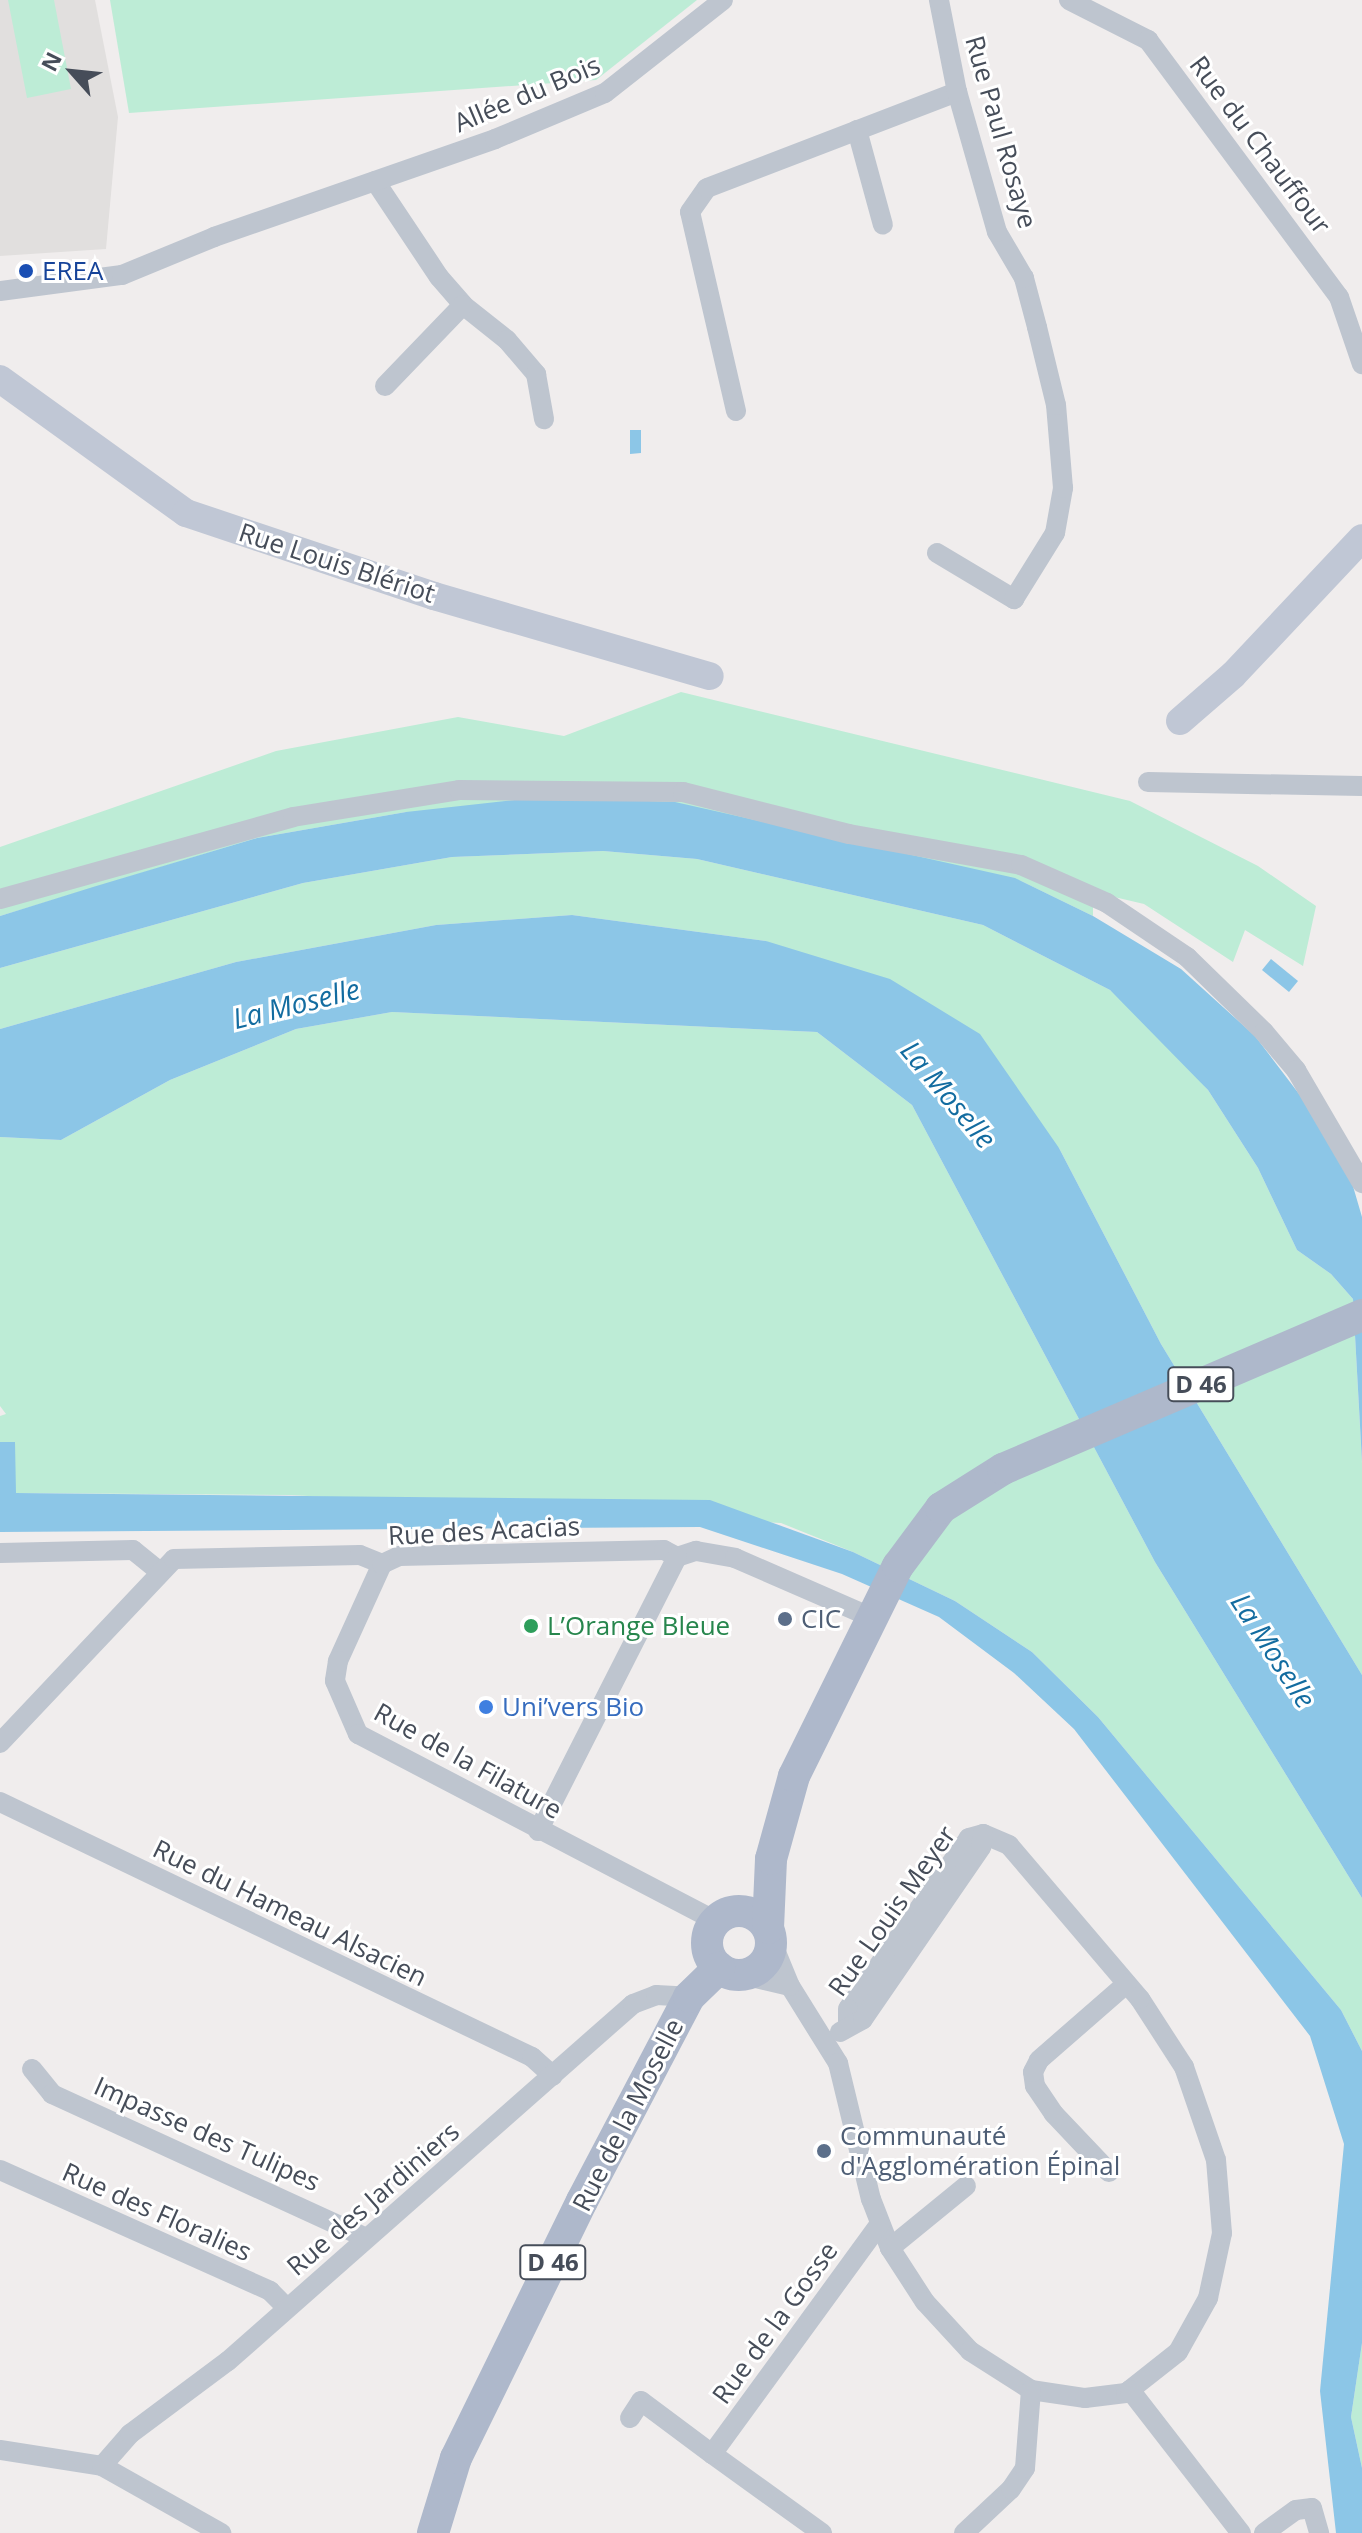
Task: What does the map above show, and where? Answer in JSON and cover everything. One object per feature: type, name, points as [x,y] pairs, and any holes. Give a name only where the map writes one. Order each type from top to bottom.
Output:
[{"type":"main road","name":"D 46","points":[[876,1611],[898,1566],[941,1508],[1003,1469],[1362,1315]]},
{"type":"main road","points":[[770,1934],[771,1859],[794,1776],[876,1611]]},
{"type":"main road","points":[[731,1971],[707,1945],[771,1859]]},
{"type":"main road","points":[[727,1916],[752,1913],[770,1934]]},
{"type":"main road","name":"Rue de la Moselle","points":[[433,2533],[456,2458],[689,1997],[731,1971],[766,1962],[770,1934]]},
{"type":"street","name":"Allée du Bois","points":[[0,291],[122,275],[605,93],[723,0]]},
{"type":"street","name":"Rue Paul Rosaye","points":[[937,553],[1014,599],[1055,533],[1063,488],[1056,405],[1024,278],[997,232],[957,92],[939,0]]},
{"type":"street","name":"Rue du Chauffour","points":[[1069,0],[1148,40],[1339,297],[1362,364]]},
{"type":"street","points":[[736,411],[690,212],[707,188],[957,92]]},
{"type":"street","points":[[857,130],[883,225]]},
{"type":"street","points":[[375,181],[419,252],[463,305],[507,340],[536,374],[544,419]]},
{"type":"street","points":[[385,386],[463,305]]},
{"type":"street","name":"Rue Louis Blériot","points":[[0,379],[186,513],[434,596],[710,676]]},
{"type":"street","points":[[1180,721],[1233,675],[1362,538]]},
{"type":"street","points":[[1148,782],[1362,786]]},
{"type":"street","points":[[0,899],[293,817],[459,790],[683,792],[849,834],[1021,865],[1107,903],[1187,957],[1264,1032],[1296,1070],[1362,1183]]},
{"type":"street","points":[[0,1553],[133,1550],[160,1572],[0,1743]]},
{"type":"street","name":"Rue des Acacias","points":[[160,1572],[174,1559],[195,1556],[360,1555],[382,1564],[399,1556],[664,1550],[677,1557],[696,1551],[735,1558],[876,1611]]},
{"type":"street","points":[[538,1831],[677,1557]]},
{"type":"street","name":"Rue de la Filature","points":[[382,1564],[338,1661],[335,1681],[345,1713],[358,1734],[538,1831],[727,1916]]},
{"type":"street","name":"Rue du Hameau Alsacien","points":[[0,1802],[532,2057],[553,2076]]},
{"type":"street","name":"Rue Louis Meyer","points":[[770,1934],[790,1986],[829,2043],[880,2224],[890,2248],[925,2302],[970,2351],[1031,2390],[1085,2398],[1130,2390],[1178,2352],[1208,2298],[1222,2233],[1216,2160],[1184,2067],[1126,1984],[1009,1845],[983,1834],[981,1847],[863,2019],[848,2023],[829,2043]]},
{"type":"street","name":"Rue Louis Meyer","points":[[731,1971],[790,1986]]},
{"type":"street","points":[[1109,2172],[1054,2114],[1035,2086],[1033,2072],[1039,2060],[1126,1984]]},
{"type":"street","name":"Rue des Jardiniers","points":[[102,2466],[130,2434],[228,2361],[633,2004],[656,1995],[689,1997]]},
{"type":"street","name":"Impasse des Tulipes","points":[[32,2069],[52,2094],[367,2238]]},
{"type":"street","name":"Rue des Floralies","points":[[0,2170],[270,2291],[287,2308]]},
{"type":"street","points":[[890,2248],[966,2186]]},
{"type":"street","name":"Rue de la Gosse","points":[[712,2454],[880,2224]]},
{"type":"street","points":[[964,2533],[1011,2489],[1025,2468],[1031,2390]]},
{"type":"street","points":[[1130,2390],[1241,2533]]},
{"type":"street","points":[[630,2418],[641,2401],[822,2533]]},
{"type":"street","points":[[0,2450],[102,2466],[221,2533]]},
{"type":"street","points":[[1264,2533],[1296,2510],[1312,2508],[1319,2533]]},
{"type":"shaded area","points":[[0,0],[95,0],[118,117],[106,249],[0,256]]},
{"type":"green space","points":[[8,0],[54,0],[71,89],[27,98]]},
{"type":"green space","points":[[110,0],[697,0],[596,80],[129,113]]},
{"type":"green space","points":[[681,692],[1130,801],[1258,866],[1316,906],[1303,966],[1245,930],[1233,962],[1144,904],[1093,892],[1093,916],[1021,881],[776,825],[406,812],[257,838],[0,916],[0,847],[276,751],[458,717],[564,736]]},
{"type":"green space","points":[[603,851],[697,859],[983,925],[1110,990],[1161,1038],[1208,1090],[1258,1168],[1297,1250],[1331,1274],[1353,1299],[1362,1463],[1362,1675],[1161,1344],[1059,1148],[766,941],[572,915],[436,925],[236,962],[0,1029],[0,968],[303,883],[452,857]]},
{"type":"green space","points":[[392,1012],[817,1032],[912,1105],[1155,1562],[1362,1898],[1362,2051],[1341,2010],[1098,1717],[1032,1652],[955,1601],[853,1552],[781,1523],[291,1495],[15,1493],[15,1442],[0,1442],[0,1416],[6,1414],[0,1406],[0,1137],[61,1140],[170,1080],[296,1029]]},
{"type":"green space","points":[[1362,2343],[1362,2468],[1351,2417]]},
{"type":"water","points":[[630,430],[641,430],[641,453],[630,454]]},
{"type":"water","points":[[542,797],[675,802],[1015,878],[1093,916],[1181,969],[1255,1036],[1312,1111],[1350,1176],[1362,1217],[1362,1462],[1353,1299],[1331,1274],[1297,1250],[1258,1168],[1208,1090],[1110,990],[983,925],[697,859],[603,851],[452,857],[303,883],[0,968],[0,916],[257,838],[406,812]]},
{"type":"water","name":"La Moselle","points":[[572,915],[766,941],[890,979],[980,1034],[1059,1148],[1161,1344],[1362,1675],[1362,1898],[1155,1562],[912,1105],[817,1032],[392,1012],[296,1029],[170,1080],[61,1140],[0,1137],[0,1029],[236,962],[436,925]]},
{"type":"water","points":[[1271,959],[1298,981],[1289,992],[1262,970]]},
{"type":"water","points":[[0,1442],[15,1442],[16,1493],[710,1500],[853,1552],[955,1601],[1032,1652],[1098,1717],[1341,2010],[1362,2051],[1362,2343],[1351,2417],[1362,2468],[1362,2533],[1336,2533],[1320,2391],[1344,2144],[1310,2036],[1074,1729],[1014,1673],[939,1617],[842,1574],[700,1527],[0,1532]]},
{"type":"place","name":"EREA","points":[[26,271]]},
{"type":"place","name":"CIC","points":[[785,1619]]},
{"type":"place","name":"L’Orange Bleue","points":[[531,1626]]},
{"type":"place","name":"Uni’vers Bio","points":[[486,1707]]},
{"type":"place","name":"Communauté d'Agglomération Épinal","points":[[824,2151]]}]
